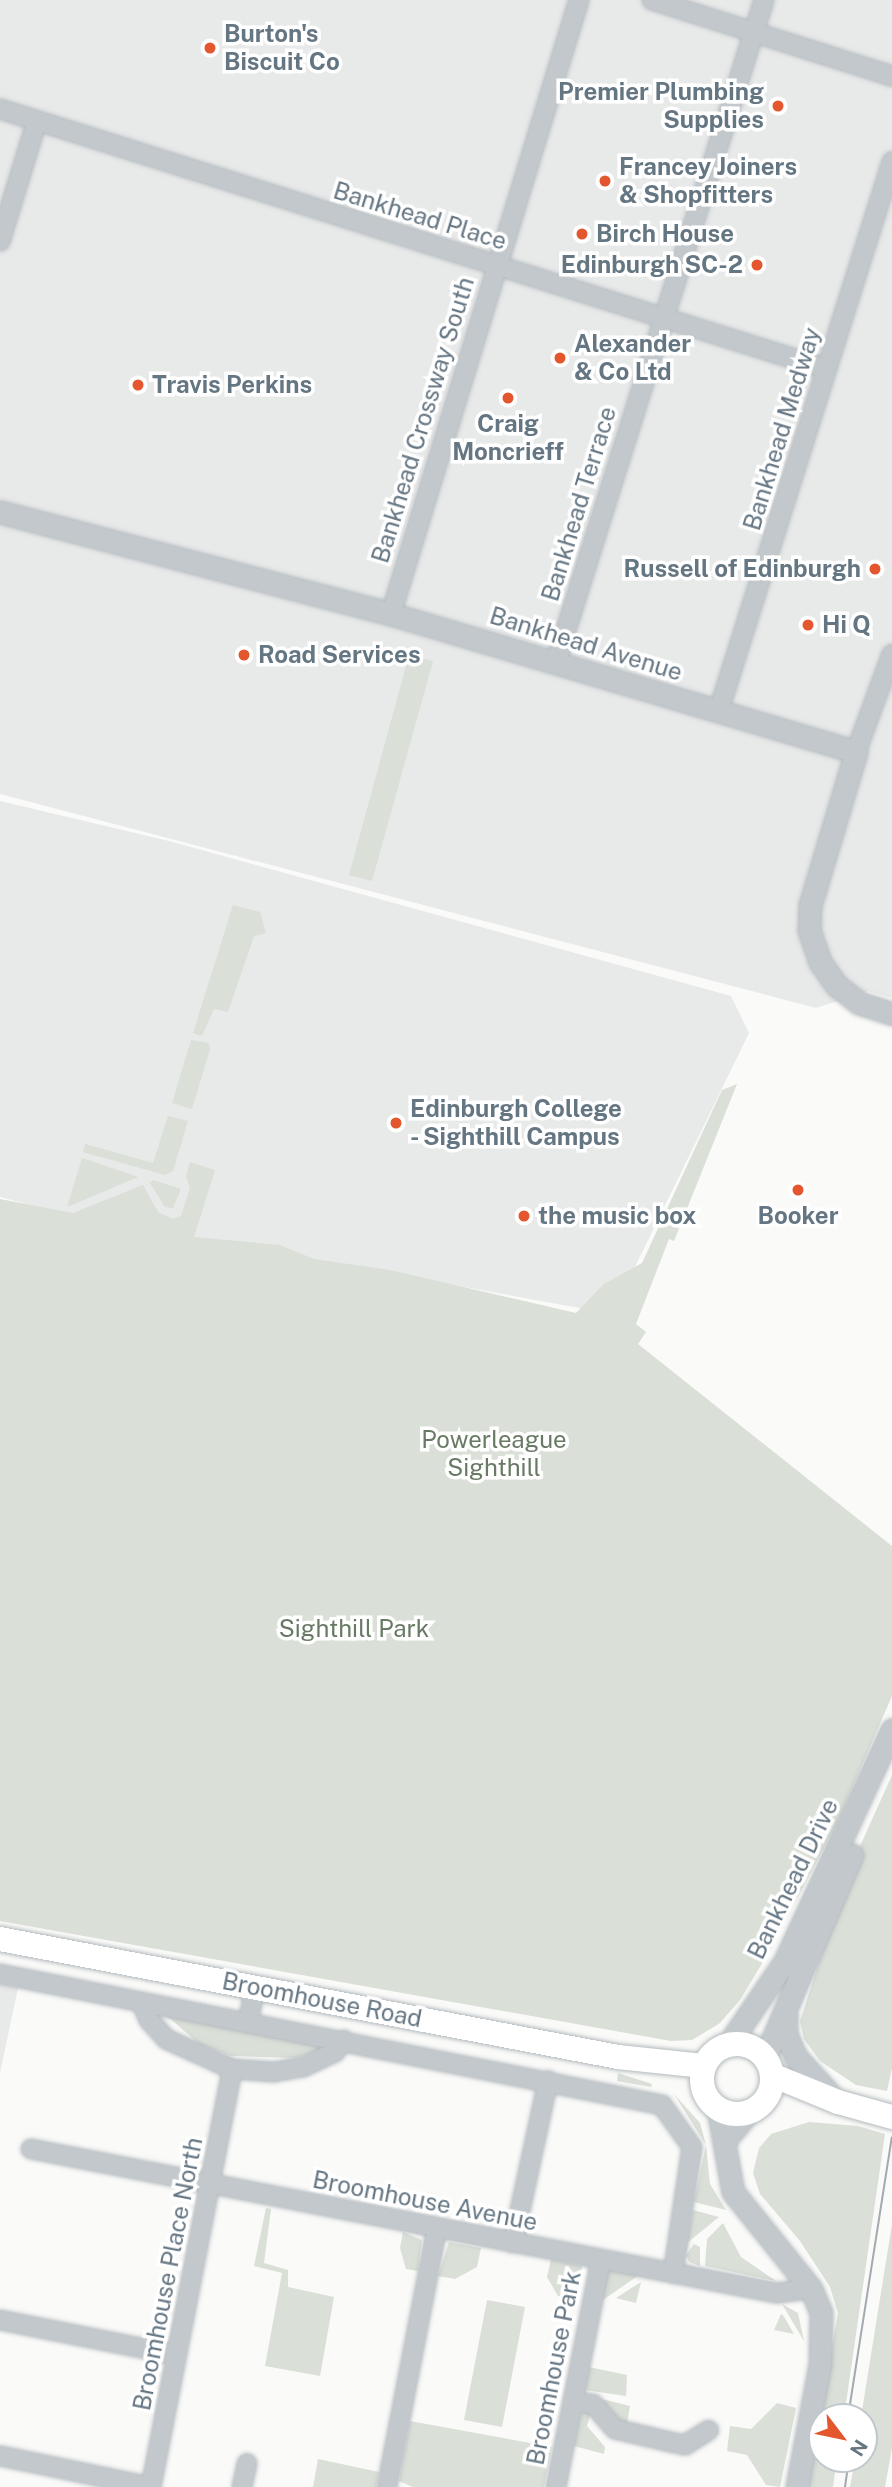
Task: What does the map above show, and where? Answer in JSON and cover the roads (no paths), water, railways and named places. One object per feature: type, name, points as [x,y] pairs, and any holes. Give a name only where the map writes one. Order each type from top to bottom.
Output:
[{"type":"main road","name":"Broomhouse Road","points":[[0,1939],[645,2062],[704,2076]]},
{"type":"main road","points":[[769,2075],[748,2113],[732,2114],[718,2109],[704,2076],[715,2052],[728,2045],[747,2045],[769,2075],[838,2102],[892,2117]]},
{"type":"street","name":"Bankhead Crossway South","points":[[391,614],[495,265],[579,0]]},
{"type":"street","points":[[652,0],[892,76]]},
{"type":"street","name":"Bankhead Terrace","points":[[556,662],[663,314],[764,0]]},
{"type":"street","name":"Bankhead Place","points":[[0,109],[495,265],[663,314],[826,369]]},
{"type":"street","points":[[0,241],[37,121]]},
{"type":"street","name":"Bankhead Medway","points":[[719,710],[892,162]]},
{"type":"street","name":"Bankhead Avenue","points":[[0,512],[391,614],[856,752]]},
{"type":"street","points":[[892,654],[856,752],[810,905],[809,930],[820,962],[836,985],[859,1003],[892,1014]]},
{"type":"street","name":"Bankhead Drive","points":[[728,2045],[785,1961],[892,1728]]},
{"type":"street","name":"Bankhead Drive","points":[[769,2075],[796,1982],[892,1764]]},
{"type":"street","name":"Broomhouse Road","points":[[0,1974],[662,2105],[692,2147],[673,2274]]},
{"type":"street","points":[[796,1982],[785,2019],[786,2034],[796,2057],[838,2102]]},
{"type":"street","points":[[248,2023],[255,1987]]},
{"type":"street","name":"Broomhouse Road","points":[[142,2004],[149,2020],[166,2039],[232,2070],[274,2072],[303,2067],[335,2052],[344,2040]]},
{"type":"street","name":"Broomhouse Place North","points":[[151,2487],[232,2070]]},
{"type":"street","points":[[513,2243],[548,2081]]},
{"type":"street","points":[[718,2109],[726,2139],[726,2168],[733,2192],[811,2290],[821,2313],[823,2343],[797,2487]]},
{"type":"street","points":[[726,2139],[748,2113]]},
{"type":"street","name":"Broomhouse Avenue","points":[[31,2149],[777,2293],[811,2290]]},
{"type":"street","points":[[387,2487],[437,2228]]},
{"type":"street","name":"Broomhouse Park","points":[[556,2487],[601,2259]]},
{"type":"street","points":[[0,2320],[177,2356]]},
{"type":"street","points":[[573,2402],[593,2404],[615,2429],[670,2442],[685,2445],[709,2430]]},
{"type":"street","points":[[0,2456],[151,2487]]},
{"type":"street","points":[[242,2487],[247,2464]]},
{"type":"tram line","points":[[850,2403],[892,2137]]},
{"type":"tram line","points":[[845,2487],[847,2473]]},
{"type":"place","name":"Burton's Biscuit Co","points":[[210,48]]},
{"type":"place","name":"Premier Plumbing Supplies","points":[[778,106]]},
{"type":"place","name":"Francey Joiners & Shopfitters","points":[[605,181]]},
{"type":"place","name":"Birch House","points":[[582,234]]},
{"type":"place","name":"Edinburgh SC-2","points":[[757,265]]},
{"type":"place","name":"Alexander & Co Ltd","points":[[560,358]]},
{"type":"place","name":"Travis Perkins","points":[[138,385]]},
{"type":"place","name":"Craig Moncrieff","points":[[508,398]]},
{"type":"place","name":"Russell of Edinburgh","points":[[875,569]]},
{"type":"place","name":"Hi Q","points":[[808,625]]},
{"type":"place","name":"Road Services","points":[[244,655]]},
{"type":"place","name":"Edinburgh College - Sighthill Campus","points":[[396,1123]]},
{"type":"place","name":"Booker","points":[[798,1190]]},
{"type":"place","name":"the music box","points":[[524,1216]]},
{"type":"park label","name":"Powerleague Sighthill","points":[[494,1454]]},
{"type":"park label","name":"Sighthill Park","points":[[354,1629]]}]
